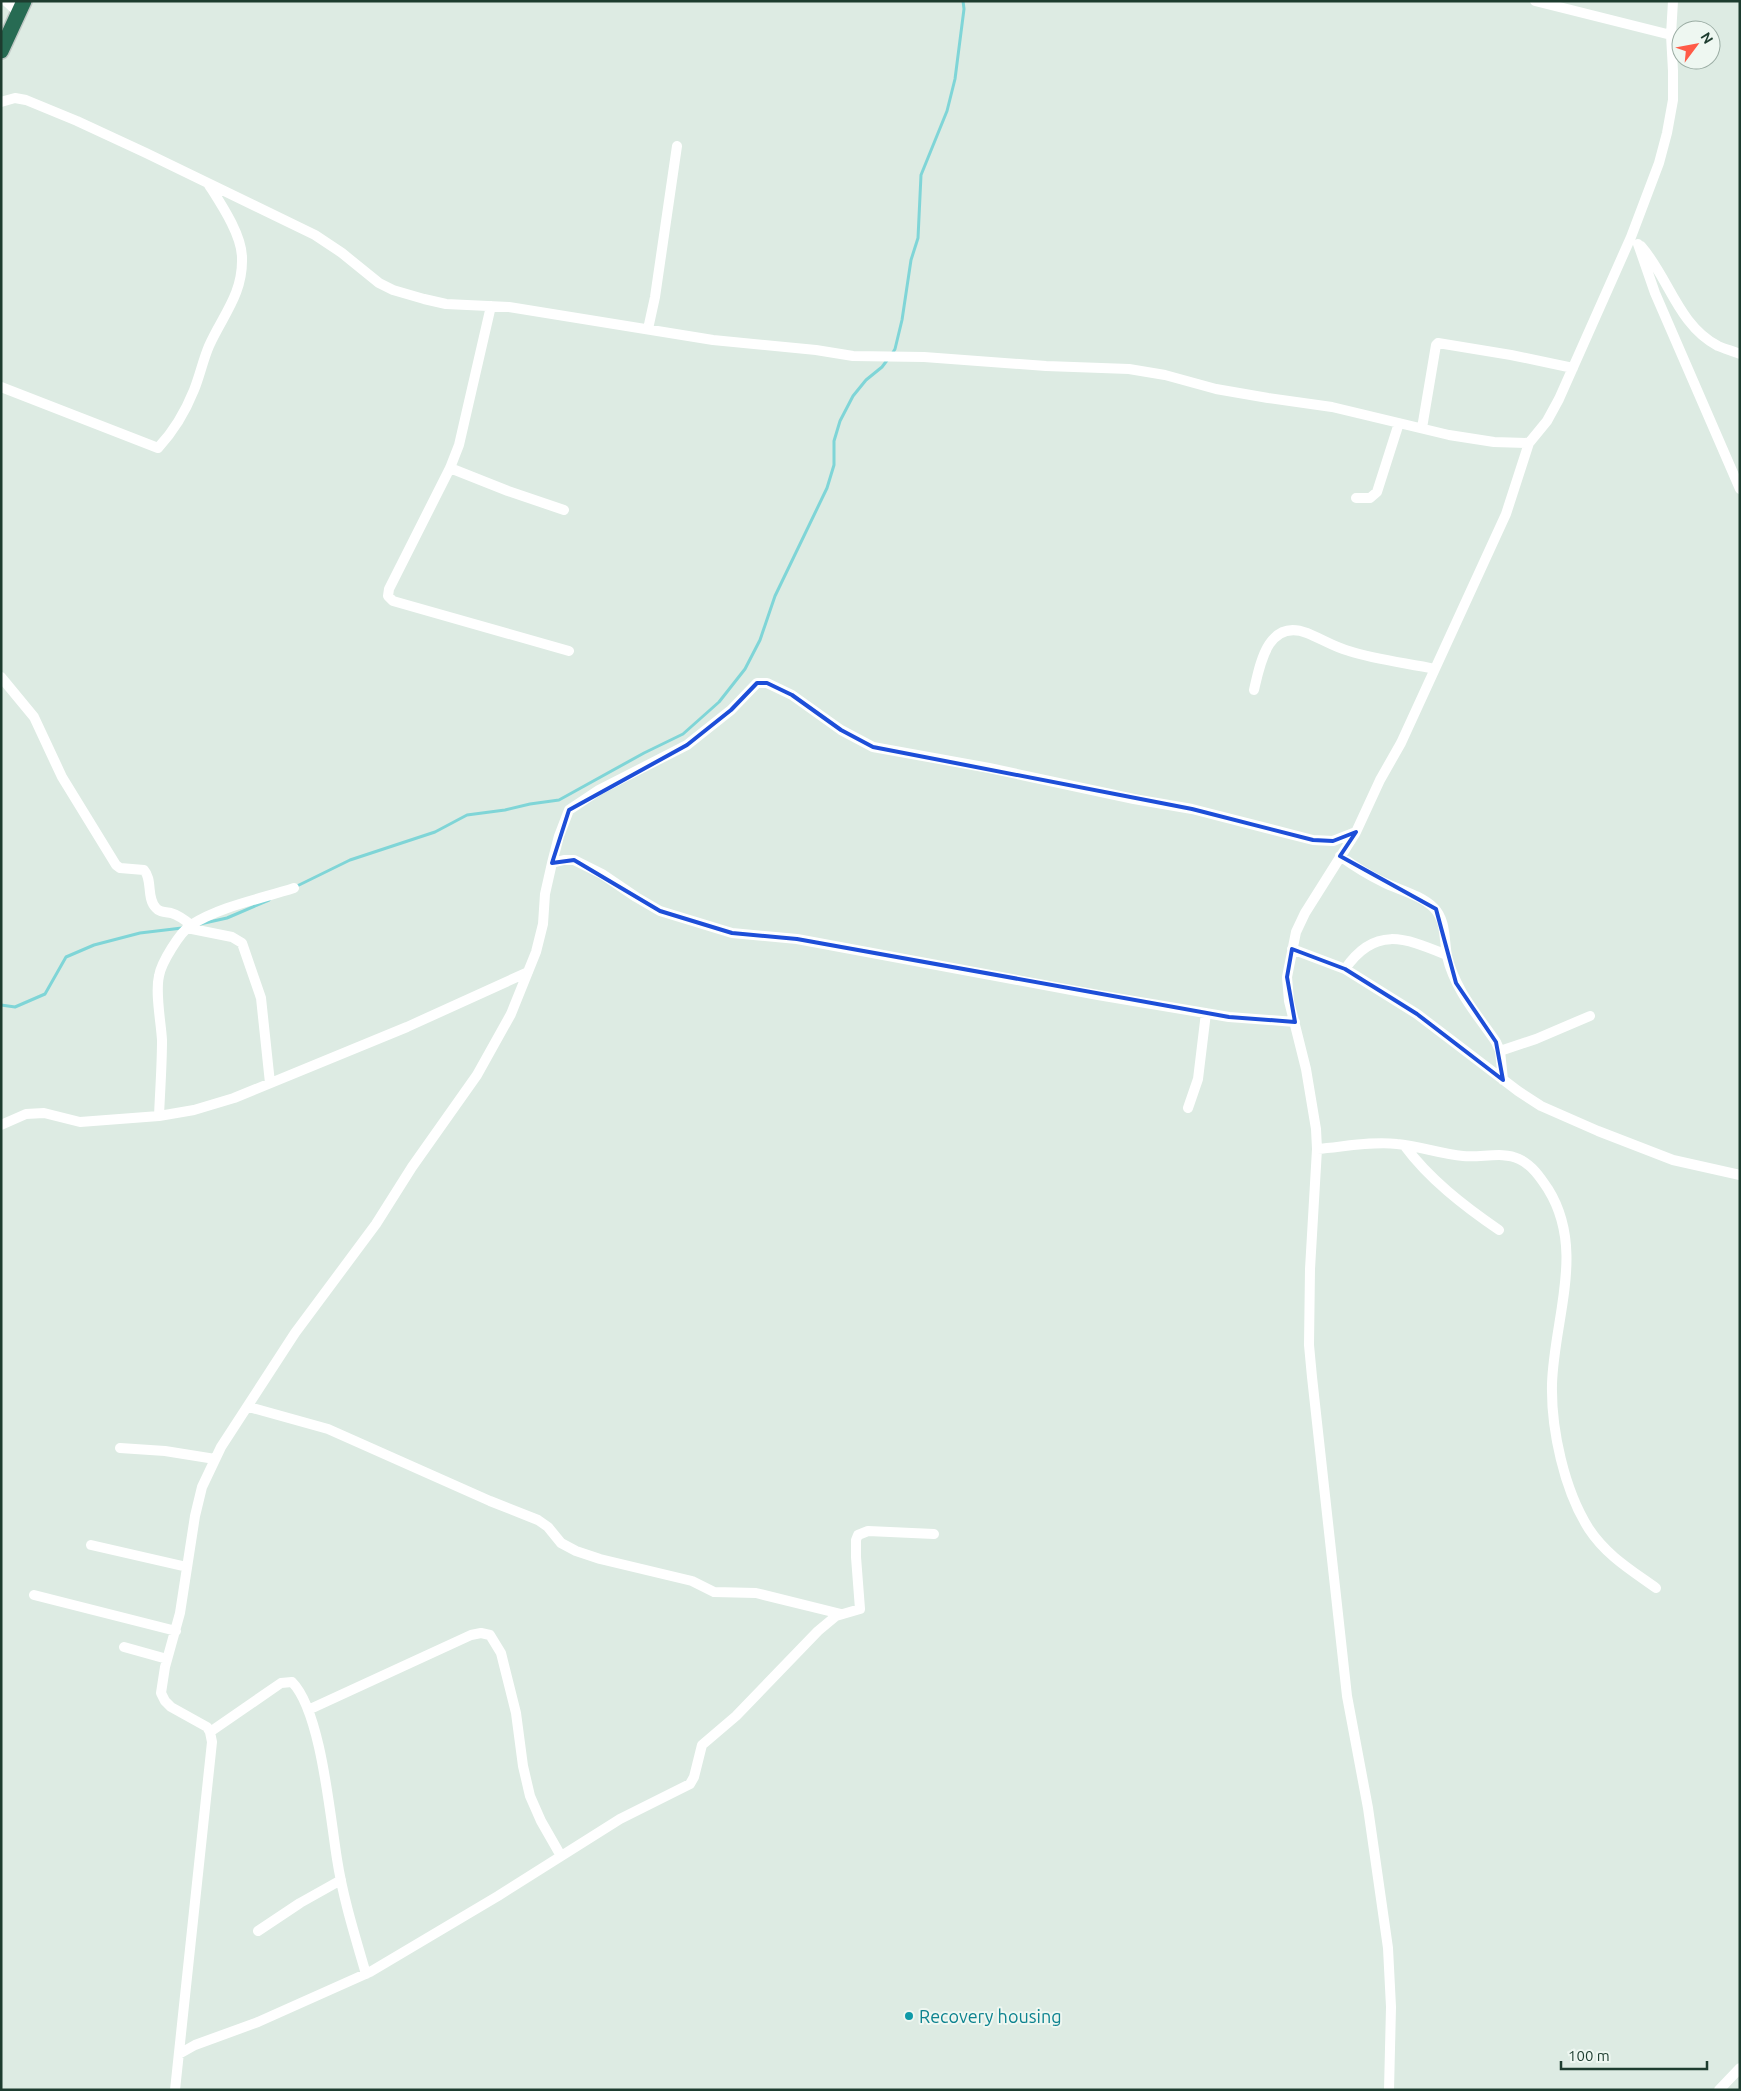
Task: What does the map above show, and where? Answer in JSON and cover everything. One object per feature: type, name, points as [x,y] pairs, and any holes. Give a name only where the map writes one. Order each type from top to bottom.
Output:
[{"type":"highway","points":[[1,50],[21,7]]},
{"type":"street","points":[[6,1],[21,7]]},
{"type":"street","points":[[1535,1],[1671,35]]},
{"type":"street","points":[[1672,20],[1673,1]]},
{"type":"street","points":[[1389,2090],[1391,2006],[1388,1948],[1368,1808],[1347,1696],[1311,1361],[1310,1269],[1318,1149],[1306,1070],[1289,1001],[1287,977],[1292,949],[1304,913],[1356,832],[1380,780],[1401,743],[1506,514],[1528,443],[1547,421],[1559,399],[1572,368],[1635,240],[1667,133],[1673,91],[1672,70]]},
{"type":"street","points":[[1,102],[15,98],[26,100],[137,149],[315,235],[342,252],[379,283],[393,290],[446,304],[491,306],[552,313],[713,340],[816,350],[852,356],[924,357],[1046,366],[1129,369],[1164,375],[1225,390],[1332,407],[1449,435],[1494,442],[1528,443]]},
{"type":"street","points":[[648,329],[658,280],[677,146]]},
{"type":"street","points":[[1,387],[158,448],[184,410],[194,391],[210,345],[234,302],[241,279],[242,256],[236,235],[209,185]]},
{"type":"street","points":[[1635,240],[1655,264],[1679,308],[1696,331],[1718,346],[1740,354]]},
{"type":"street","points":[[1635,240],[1655,292],[1740,489]]},
{"type":"street","points":[[491,306],[459,445],[450,468],[388,592],[390,599],[393,601],[569,652]]},
{"type":"street","points":[[1422,428],[1436,345],[1438,343],[1511,355],[1572,368]]},
{"type":"street","points":[[1356,498],[1370,498],[1377,492],[1399,422]]},
{"type":"street","points":[[450,468],[508,491],[564,510]]},
{"type":"street","points":[[1254,690],[1262,657],[1269,642],[1286,632],[1294,630],[1306,632],[1340,649],[1354,653],[1436,669]]},
{"type":"street","points":[[1,677],[34,717],[62,777],[116,865],[120,868],[144,870],[147,874],[152,901],[160,911],[177,915],[189,926],[232,937],[242,943],[261,998],[270,1083]]},
{"type":"street","points":[[175,2090],[199,1849],[211,1753],[210,1732],[201,1722],[165,1701],[161,1693],[167,1659],[176,1631],[202,1488],[225,1441],[249,1407],[295,1333],[376,1224],[412,1167],[477,1075],[511,1014],[536,952],[543,924],[552,863],[559,836],[569,810],[599,790],[687,745],[732,710],[757,683],[762,682],[792,695],[841,730],[873,747],[990,768],[1134,800],[1192,809],[1314,840],[1334,841],[1356,832]]},
{"type":"street","points":[[1340,856],[1369,875],[1414,895],[1436,909],[1444,933],[1447,955],[1461,994],[1496,1042],[1500,1051],[1503,1080]]},
{"type":"street","points":[[552,863],[574,860],[602,874],[660,911],[732,933],[797,939],[1098,995],[1229,1017],[1294,1022]]},
{"type":"street","points":[[159,1116],[162,1041],[158,977],[167,957],[189,926],[222,911],[294,888]]},
{"type":"street","points":[[1345,969],[1353,958],[1364,949],[1387,938],[1415,943],[1447,955]]},
{"type":"street","points":[[1292,949],[1345,969],[1418,1014],[1503,1080],[1541,1106],[1673,1160],[1740,1175]]},
{"type":"street","points":[[1,1125],[26,1114],[44,1113],[80,1122],[159,1116],[194,1110],[234,1098],[320,1064],[528,972]]},
{"type":"street","points":[[1188,1108],[1200,1069],[1206,1013]]},
{"type":"street","points":[[1500,1051],[1544,1036],[1590,1016]]},
{"type":"street","points":[[1318,1149],[1376,1144],[1404,1145],[1465,1156],[1509,1155],[1528,1165],[1540,1176],[1553,1198],[1566,1233],[1566,1269],[1552,1384],[1554,1426],[1573,1499],[1589,1529],[1614,1558],[1656,1588]]},
{"type":"street","points":[[1404,1145],[1425,1170],[1453,1195],[1498,1230]]},
{"type":"street","points":[[249,1407],[328,1429],[490,1501],[538,1520],[548,1527],[561,1543],[576,1551],[600,1559],[684,1578],[714,1592],[756,1593],[841,1614]]},
{"type":"street","points":[[120,1448],[165,1451],[215,1459]]},
{"type":"street","points":[[179,2054],[195,2045],[258,2022],[366,1974],[498,1896],[620,1819],[690,1784],[694,1777],[702,1745],[736,1716],[818,1630],[841,1614],[858,1611],[860,1606],[856,1540],[858,1535],[868,1531],[934,1534]]},
{"type":"street","points":[[91,1545],[187,1567]]},
{"type":"street","points":[[34,1595],[176,1631]]},
{"type":"street","points":[[308,1710],[471,1635],[481,1633],[490,1635],[501,1653],[516,1713],[523,1766],[530,1796],[541,1821],[561,1856]]},
{"type":"street","points":[[124,1647],[167,1659]]},
{"type":"street","points":[[210,1732],[281,1684],[292,1682],[297,1688],[308,1710],[324,1772],[341,1880],[366,1974]]},
{"type":"street","points":[[258,1931],[300,1902],[341,1880]]},
{"type":"street","points":[[1718,2090],[1740,2068]]},
{"type":"highlighted area","points":[[757,683],[767,683],[792,695],[841,730],[873,747],[1192,809],[1313,840],[1333,841],[1356,832],[1340,856],[1436,909],[1456,983],[1496,1042],[1503,1080],[1417,1014],[1345,969],[1292,949],[1287,977],[1295,1022],[1229,1017],[797,939],[732,933],[660,911],[574,860],[552,863],[569,810],[687,745],[731,710]]},
{"type":"waterway","points":[[892,354],[902,320],[911,260],[918,238],[921,175],[947,111],[955,79],[964,9],[963,1]]},
{"type":"waterway","points":[[295,887],[350,860],[435,832],[467,815],[559,800],[644,753],[683,734],[719,702],[745,669],[760,640],[775,596],[827,488],[834,465],[834,441],[840,421],[853,396],[866,380],[882,367],[888,359]]},
{"type":"waterway","points":[[200,924],[227,918],[269,900]]},
{"type":"waterway","points":[[1,1005],[15,1007],[45,994],[66,957],[94,945],[140,933],[182,928]]},
{"type":"place","name":"Recovery housing","points":[[909,2016]]}]
